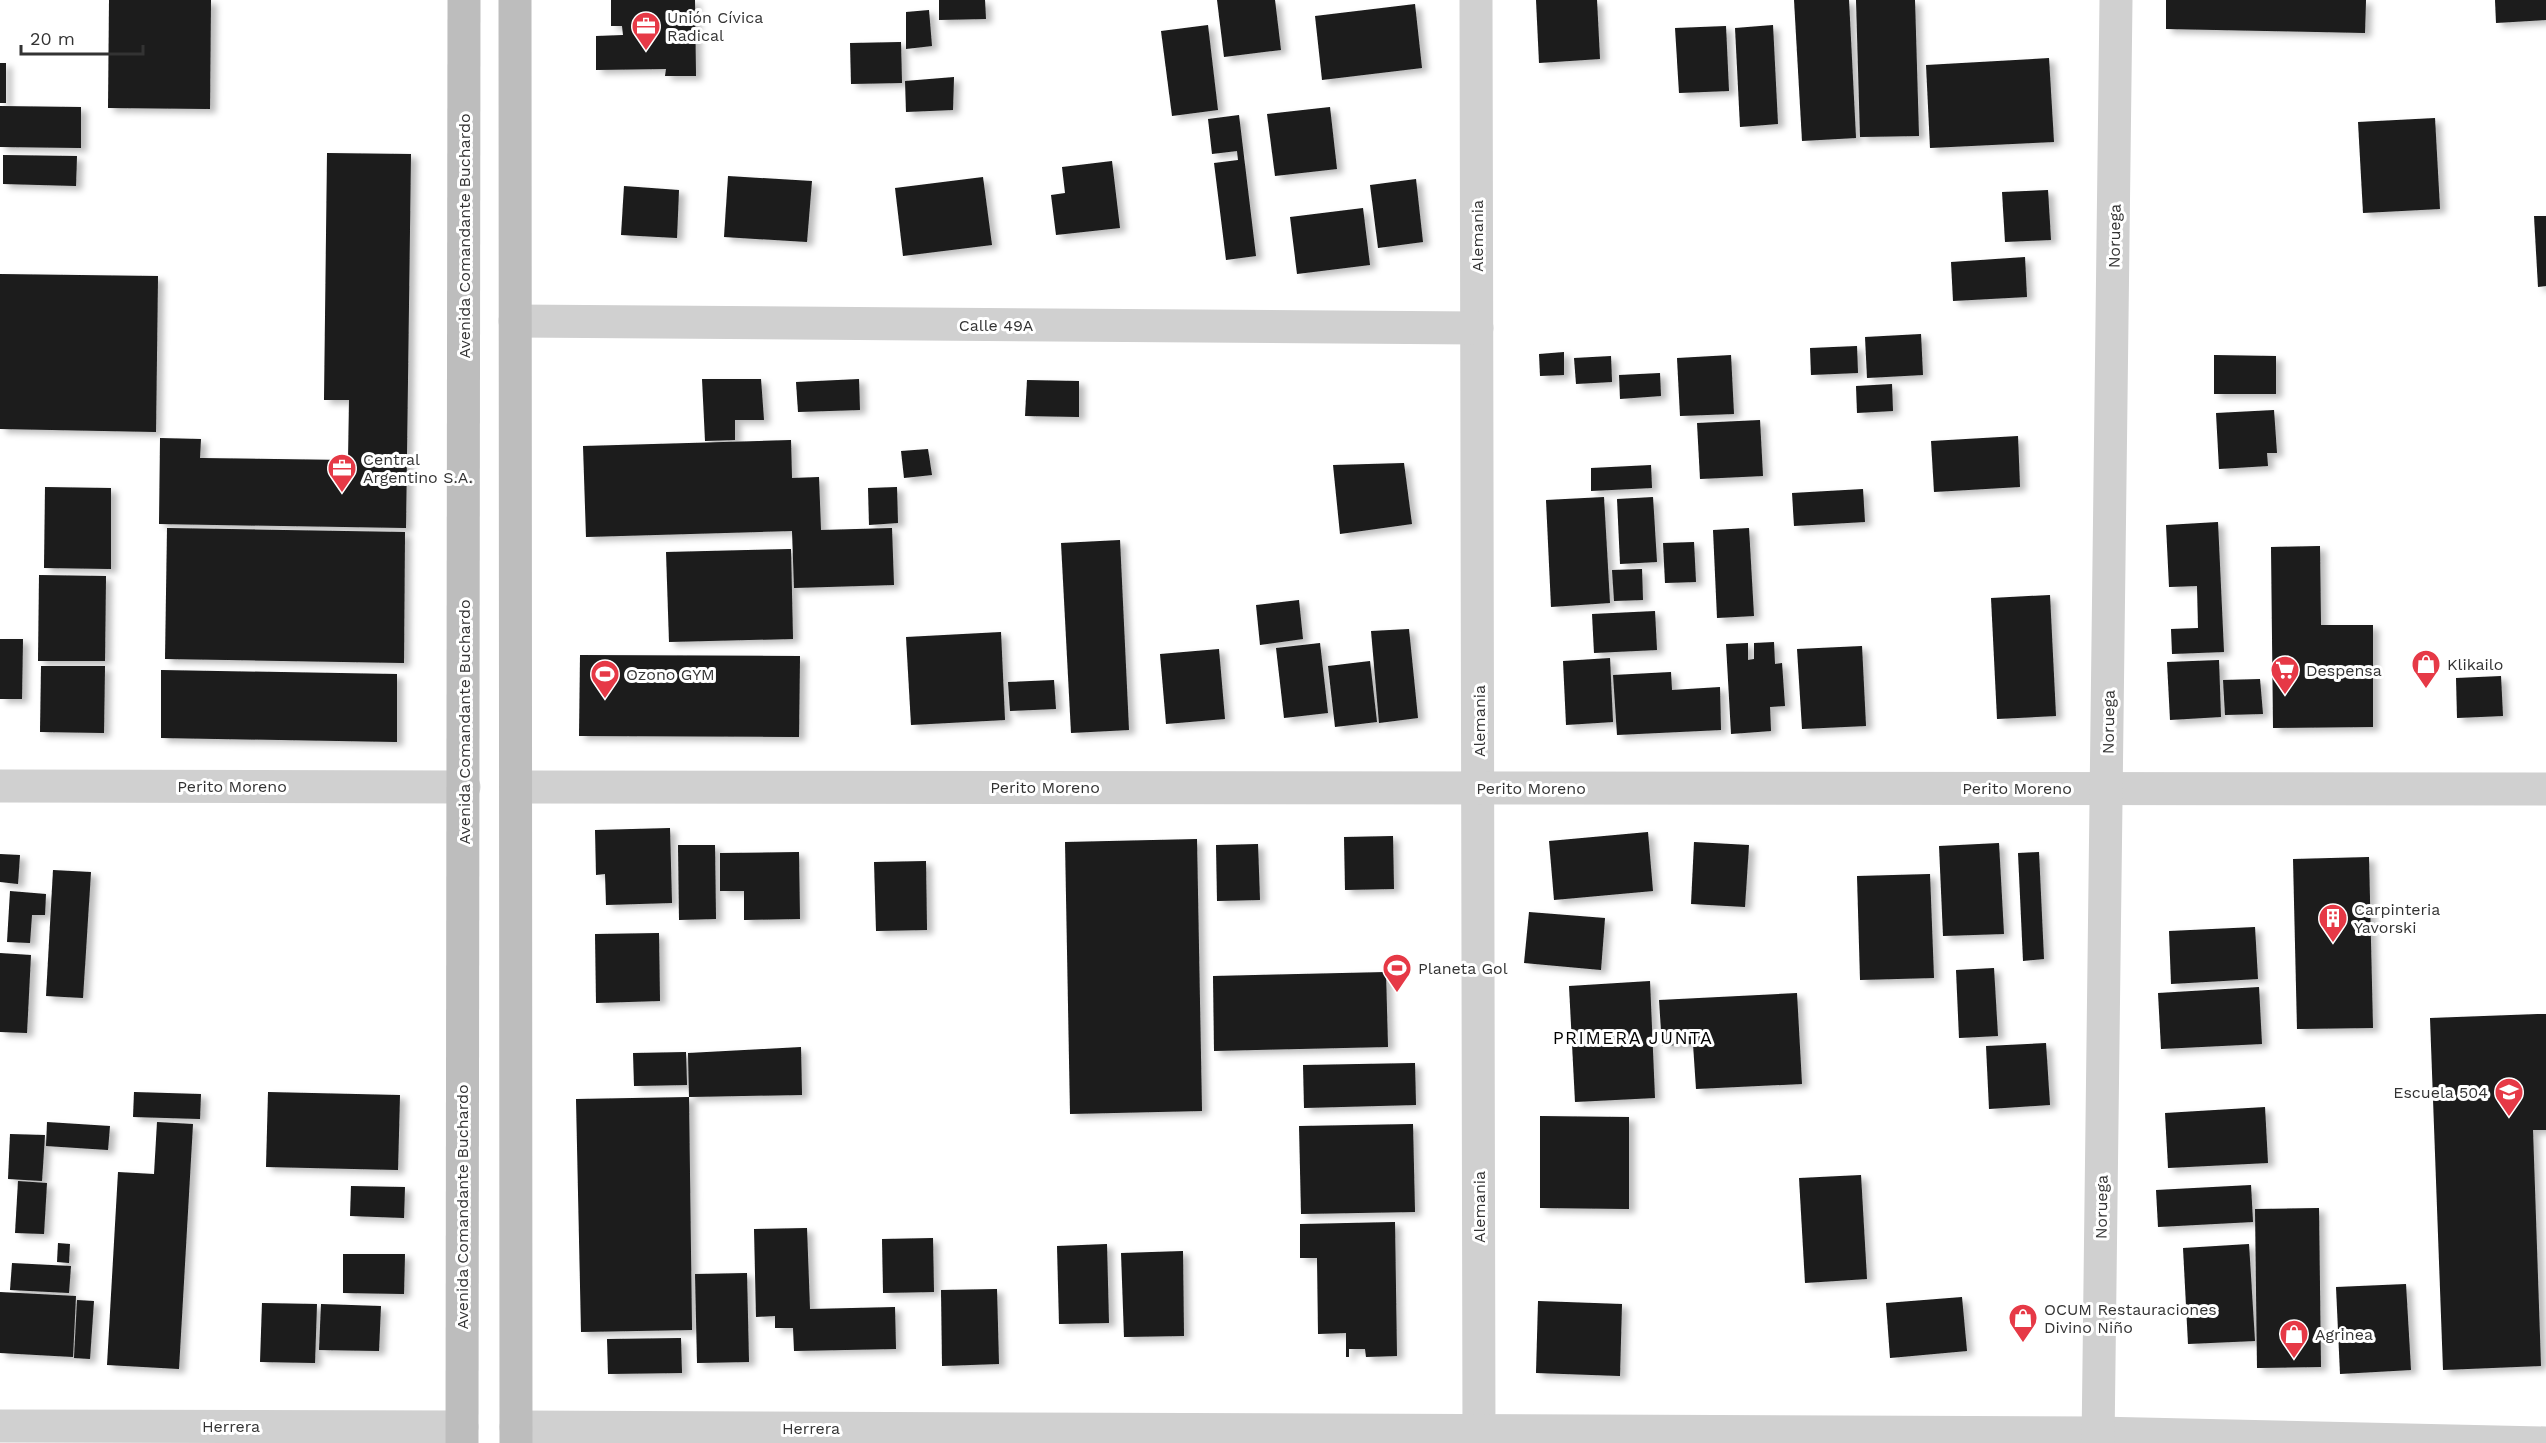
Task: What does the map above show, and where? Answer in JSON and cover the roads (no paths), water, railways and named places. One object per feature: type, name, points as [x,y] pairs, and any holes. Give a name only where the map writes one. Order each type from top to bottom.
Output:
[{"type":"main road","name":"Avenida Comandante Buchardo","points":[[462,1435],[464,0]]},
{"type":"main road","points":[[515,0],[516,1435]]},
{"type":"street","name":"Alemania","points":[[1476,0],[1479,1437]]},
{"type":"street","name":"Noruega","points":[[2098,1438],[2108,789],[2116,0]]},
{"type":"street","name":"Calle 49A","points":[[515,321],[1477,328]]},
{"type":"street","name":"Perito Moreno","points":[[0,786],[464,787]]},
{"type":"street","name":"Perito Moreno","points":[[516,787],[2546,789]]},
{"type":"street","name":"Herrera","points":[[0,1426],[462,1435]]},
{"type":"street","name":"Herrera","points":[[516,1435],[2098,1438],[2546,1443]]},
{"type":"place","name":"Unión Cívica Radical","points":[[646,52]]},
{"type":"place","name":"Central Argentino S.A.","points":[[342,494]]},
{"type":"place","name":"Klikailo","points":[[2426,690]]},
{"type":"place","name":"Despensa","points":[[2285,696]]},
{"type":"place","name":"Ozono GYM","points":[[605,700]]},
{"type":"place","name":"Carpinteria Yavorski","points":[[2333,944]]},
{"type":"place","name":"Planeta Gol","points":[[1397,994]]},
{"type":"place","name":"Escuela 504","points":[[2509,1118]]},
{"type":"place","name":"OCUM Restauraciones Divino Niño","points":[[2023,1344]]},
{"type":"place","name":"Agrinea","points":[[2294,1360]]},
{"type":"district","name":"PRIMERA JUNTA","points":[[1633,1038]]}]
